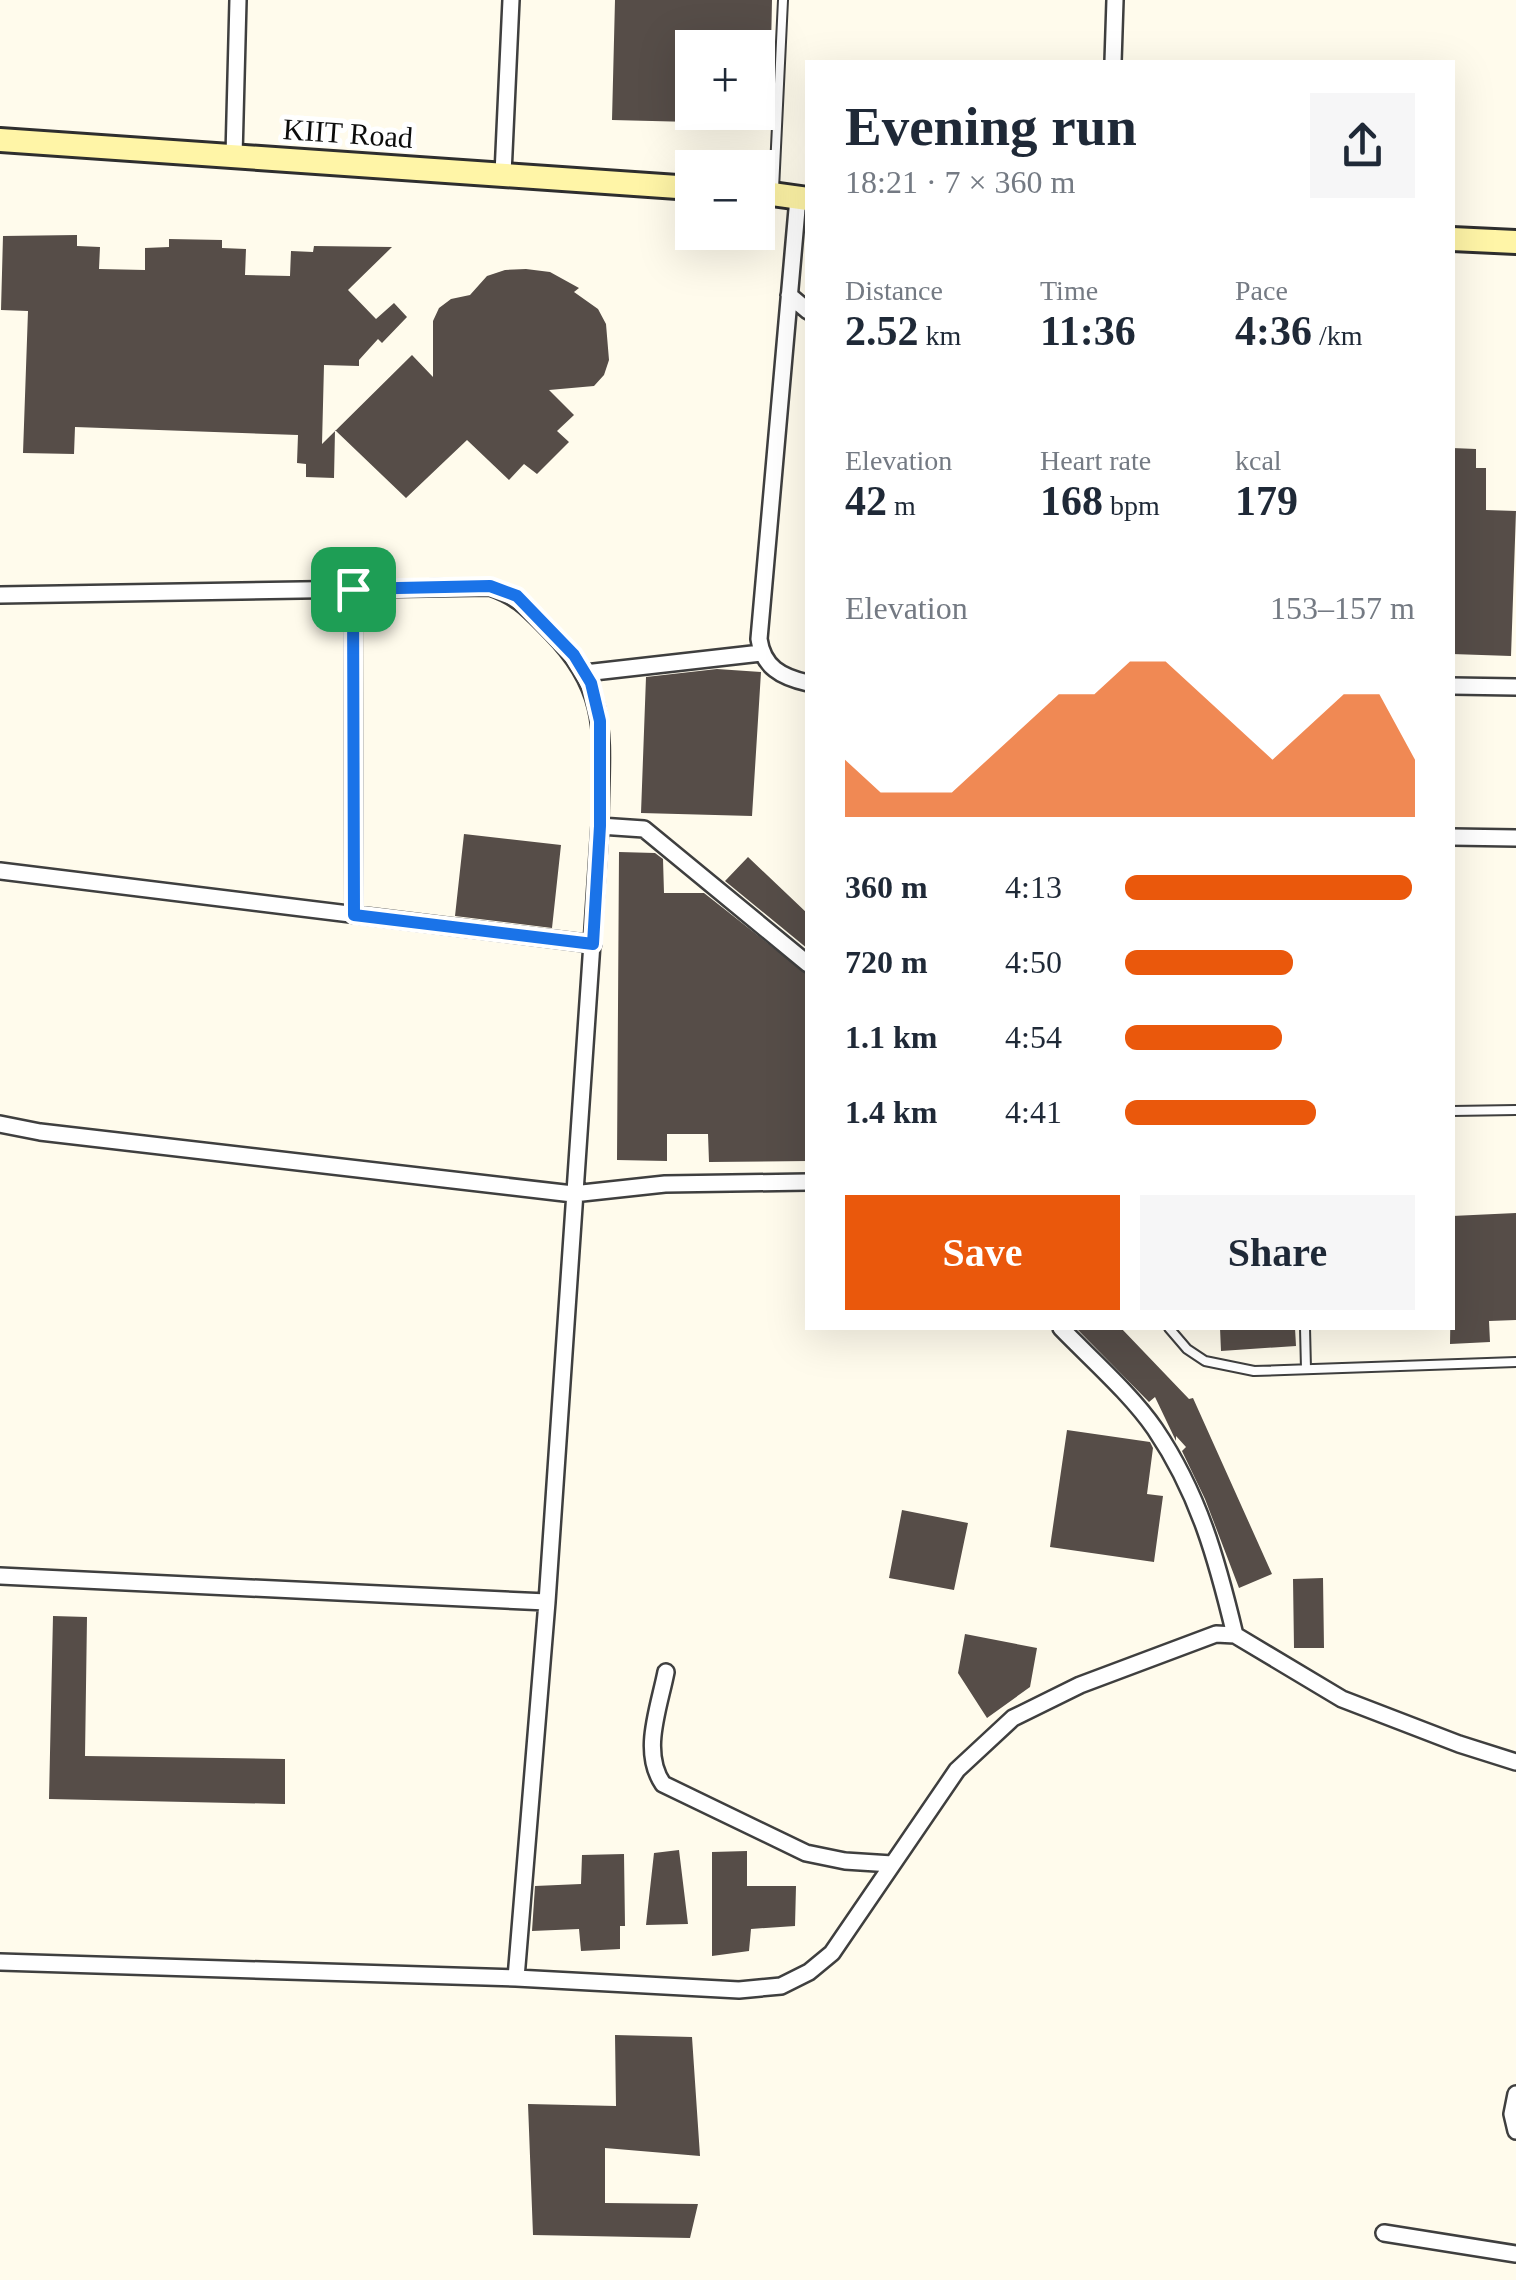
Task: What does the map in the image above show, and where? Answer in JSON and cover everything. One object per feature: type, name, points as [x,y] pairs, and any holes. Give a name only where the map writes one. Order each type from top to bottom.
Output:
[{"type":"main road","name":"KIIT Road","points":[[0,140],[675,187]]},
{"type":"main road","points":[[775,194],[803,198]]},
{"type":"main road","points":[[1455,239],[1516,242]]},
{"type":"street","points":[[234,156],[238,0]]},
{"type":"street","points":[[504,174],[511,0]]},
{"type":"street","points":[[1113,60],[1115,0]]},
{"type":"street","points":[[803,198],[789,295],[759,638],[761,653],[772,669],[805,683]]},
{"type":"street","points":[[789,295],[805,308]]},
{"type":"street","points":[[0,595],[490,586],[517,596],[574,655],[585,673],[600,721],[600,826],[547,1602],[516,1978]]},
{"type":"street","points":[[353,589],[354,915]]},
{"type":"street","points":[[585,673],[761,653]]},
{"type":"street","points":[[1455,686],[1516,686]]},
{"type":"street","points":[[600,826],[644,829],[805,962]]},
{"type":"street","points":[[1455,837],[1516,838]]},
{"type":"street","points":[[0,871],[593,944]]},
{"type":"street","points":[[0,1124],[40,1132],[573,1194],[665,1184],[805,1182]]},
{"type":"street","points":[[1063,1330],[1154,1427],[1194,1497],[1215,1552],[1235,1635]]},
{"type":"street","points":[[0,1576],[547,1602]]},
{"type":"street","points":[[0,1962],[516,1978],[738,1990],[781,1986],[809,1972],[832,1953],[958,1770],[1013,1718],[1080,1685],[1216,1634],[1235,1635],[1342,1698],[1516,1762]]},
{"type":"street","points":[[666,1672],[651,1752],[653,1770],[663,1784],[806,1854],[846,1862],[892,1864]]},
{"type":"street","points":[[1516,2094],[1512,2114],[1516,2131]]},
{"type":"street","points":[[1384,2233],[1516,2254]]},
{"type":"lane","points":[[769,150],[783,0]]},
{"type":"lane","points":[[1455,1111],[1516,1110]]},
{"type":"lane","points":[[1171,1330],[1187,1349],[1205,1361],[1254,1372],[1516,1362]]},
{"type":"lane","points":[[1304,1330],[1306,1369]]},
{"type":"building","points":[[615,0],[772,0],[771,30],[675,30],[675,122],[612,120]]},
{"type":"building","points":[[77,235],[77,246],[100,247],[99,269],[145,270],[145,248],[169,247],[169,239],[222,240],[222,248],[246,249],[245,275],[290,276],[291,251],[313,252],[314,246],[392,247],[348,290],[376,319],[394,303],[407,317],[382,343],[378,339],[359,360],[359,366],[324,365],[322,444],[335,431],[334,478],[306,477],[306,464],[297,463],[298,435],[75,427],[74,454],[23,453],[28,311],[1,310],[3,236]]},
{"type":"building","points":[[505,270],[550,272],[579,288],[574,292],[598,309],[606,324],[609,360],[604,375],[594,386],[549,390],[574,415],[557,431],[569,442],[537,474],[524,464],[509,480],[467,440],[406,498],[336,431],[412,355],[433,377],[433,321],[439,308],[451,299],[470,295],[487,276]]},
{"type":"building","points":[[1455,448],[1476,449],[1476,468],[1486,468],[1486,510],[1516,511],[1511,656],[1455,654]]},
{"type":"building","points":[[717,669],[761,672],[752,816],[641,813],[646,677]]},
{"type":"building","points":[[464,834],[561,845],[552,928],[455,916]]},
{"type":"building","points":[[619,852],[655,853],[663,859],[664,893],[704,893],[805,973],[805,1161],[709,1162],[708,1134],[667,1134],[667,1161],[617,1160]]},
{"type":"building","points":[[748,857],[805,911],[805,947],[725,881]]},
{"type":"building","points":[[1516,1213],[1516,1320],[1489,1321],[1490,1342],[1450,1344],[1450,1330],[1455,1330],[1455,1216]]},
{"type":"building","points":[[1078,1330],[1123,1330],[1189,1399],[1193,1398],[1272,1574],[1239,1588],[1182,1451],[1186,1447],[1176,1436],[1176,1441],[1155,1397],[1149,1402]]},
{"type":"building","points":[[1220,1330],[1295,1330],[1296,1346],[1221,1351]]},
{"type":"building","points":[[1067,1430],[1150,1442],[1153,1448],[1147,1494],[1163,1496],[1154,1562],[1050,1547]]},
{"type":"building","points":[[902,1510],[968,1523],[954,1590],[889,1578]]},
{"type":"building","points":[[1323,1578],[1324,1648],[1294,1648],[1293,1579]]},
{"type":"building","points":[[53,1616],[87,1617],[85,1756],[285,1759],[285,1804],[49,1799]]},
{"type":"building","points":[[965,1634],[1037,1648],[1030,1687],[987,1718],[958,1673]]},
{"type":"building","points":[[679,1850],[688,1924],[646,1925],[654,1853]]},
{"type":"building","points":[[747,1851],[747,1886],[796,1886],[795,1926],[751,1929],[749,1951],[712,1956],[712,1852]]},
{"type":"building","points":[[624,1854],[625,1926],[620,1926],[620,1949],[581,1951],[579,1929],[532,1931],[535,1886],[581,1884],[582,1855]]},
{"type":"building","points":[[615,2035],[692,2037],[700,2156],[605,2148],[605,2203],[698,2204],[690,2238],[533,2235],[528,2104],[616,2106]]},
{"type":"route","points":[[490,586],[517,596],[574,655],[591,683],[600,721],[600,826],[593,944],[354,915],[353,589],[490,586]]}]
